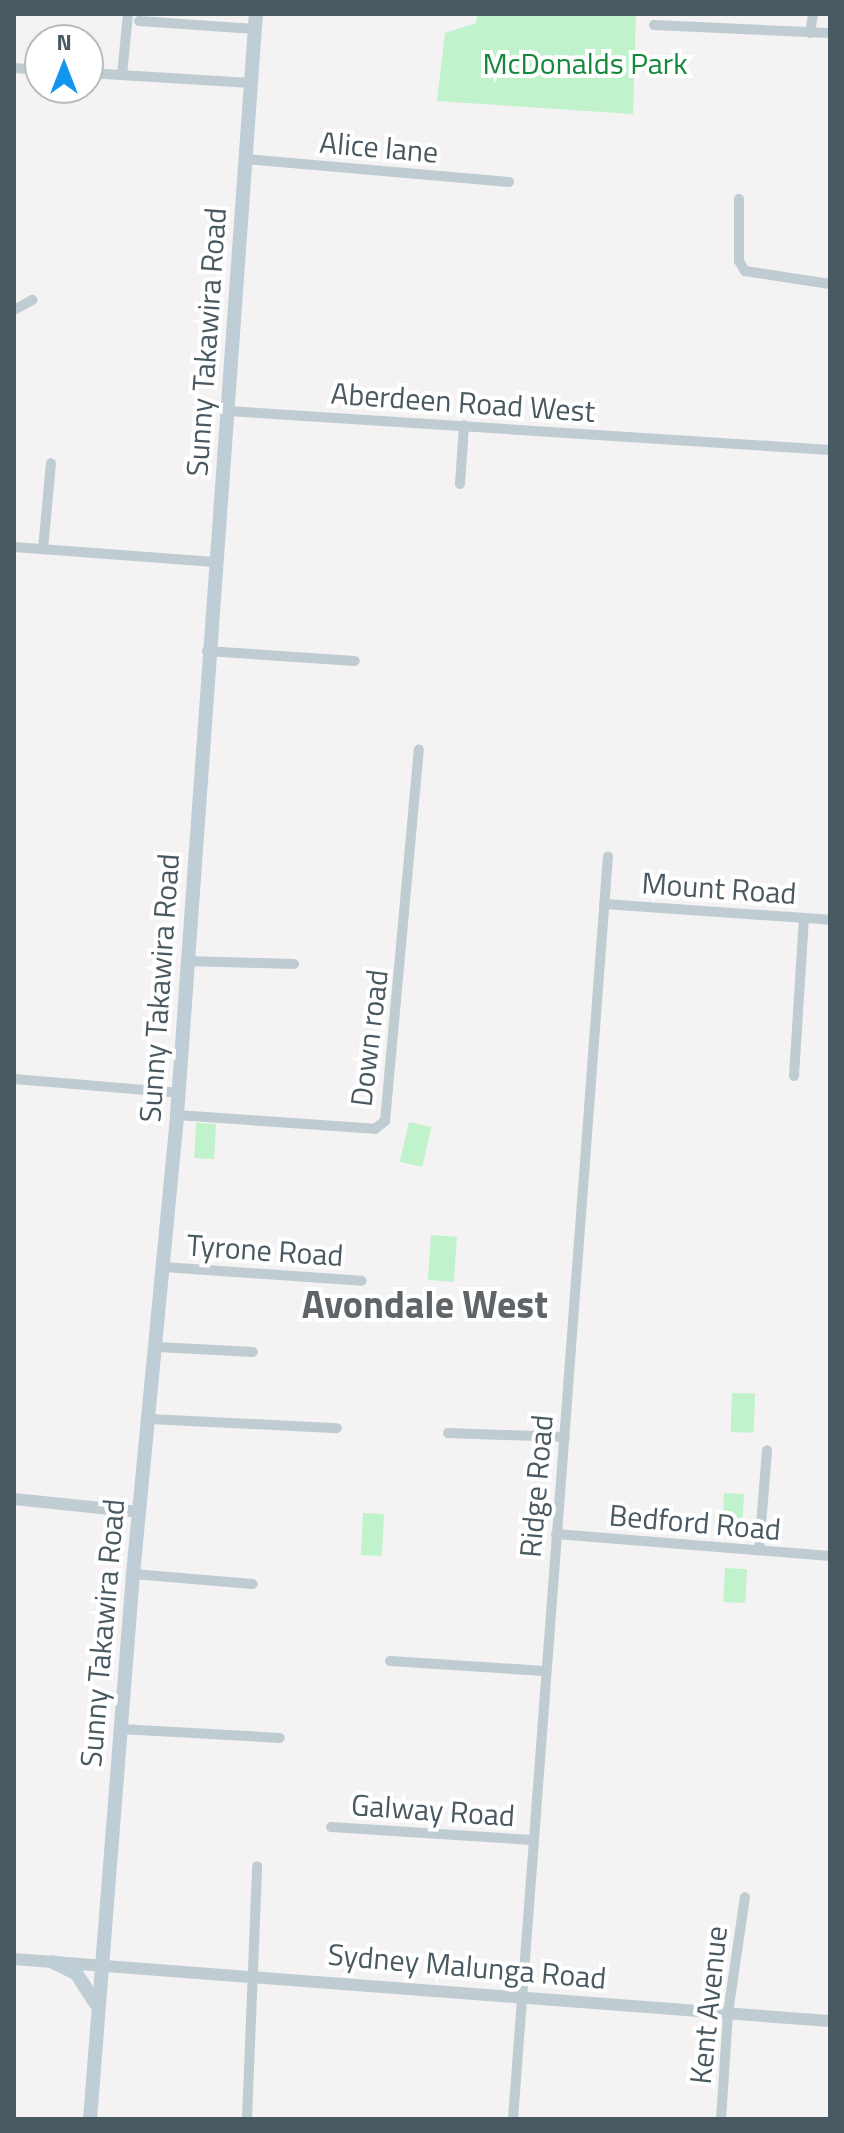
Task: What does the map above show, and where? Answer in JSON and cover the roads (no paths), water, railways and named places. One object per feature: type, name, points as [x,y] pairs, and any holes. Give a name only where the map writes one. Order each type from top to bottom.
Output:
[{"type":"main road","name":"Sunny Takawira Road","points":[[90,2119],[96,2006],[133,1574],[158,1347],[179,1093],[207,651],[256,22]]},
{"type":"main road","points":[[53,1962],[84,1982],[96,2006]]},
{"type":"street","points":[[122,75],[128,14]]},
{"type":"street","points":[[810,33],[813,14]]},
{"type":"street","points":[[139,21],[256,22]]},
{"type":"street","points":[[654,25],[830,33]]},
{"type":"street","points":[[104,74],[251,83]]},
{"type":"street","name":"Alice lane","points":[[246,159],[509,182]]},
{"type":"street","points":[[739,199],[739,261],[745,271],[830,284]]},
{"type":"street","points":[[14,310],[32,300]]},
{"type":"street","name":"Aberdeen Road West","points":[[228,411],[830,450]]},
{"type":"street","points":[[460,484],[464,425]]},
{"type":"street","points":[[43,549],[51,463]]},
{"type":"street","points":[[14,547],[214,562]]},
{"type":"street","points":[[207,651],[355,661]]},
{"type":"street","name":"Down road","points":[[177,1115],[375,1129],[385,1121],[419,750]]},
{"type":"street","name":"Ridge Road","points":[[513,2119],[544,1671],[565,1437],[608,857]]},
{"type":"street","name":"Mount Road","points":[[604,904],[830,920]]},
{"type":"street","points":[[794,1076],[804,919]]},
{"type":"street","points":[[187,961],[294,964]]},
{"type":"street","points":[[14,1079],[179,1093]]},
{"type":"street","name":"Tyrone Road","points":[[164,1267],[362,1281]]},
{"type":"street","points":[[158,1347],[253,1352]]},
{"type":"street","points":[[150,1419],[337,1428]]},
{"type":"street","points":[[448,1433],[565,1437]]},
{"type":"street","points":[[759,1550],[767,1450]]},
{"type":"street","points":[[14,1499],[139,1512]]},
{"type":"street","name":"Bedford Road","points":[[556,1534],[830,1556]]},
{"type":"street","points":[[133,1574],[253,1584]]},
{"type":"street","points":[[390,1661],[544,1671]]},
{"type":"street","points":[[120,1729],[280,1738]]},
{"type":"street","name":"Galway Road","points":[[331,1827],[532,1840]]},
{"type":"street","points":[[247,2119],[257,1866]]},
{"type":"street","name":"Kent Avenue","points":[[721,2119],[728,2013],[745,1897]]},
{"type":"street","name":"Sydney Malunga Road","points":[[14,1959],[830,2021]]},
{"type":"district","name":"Avondale West","points":[[425,1305]]},
{"type":"park label","name":"McDonalds Park","points":[[585,63]]}]
